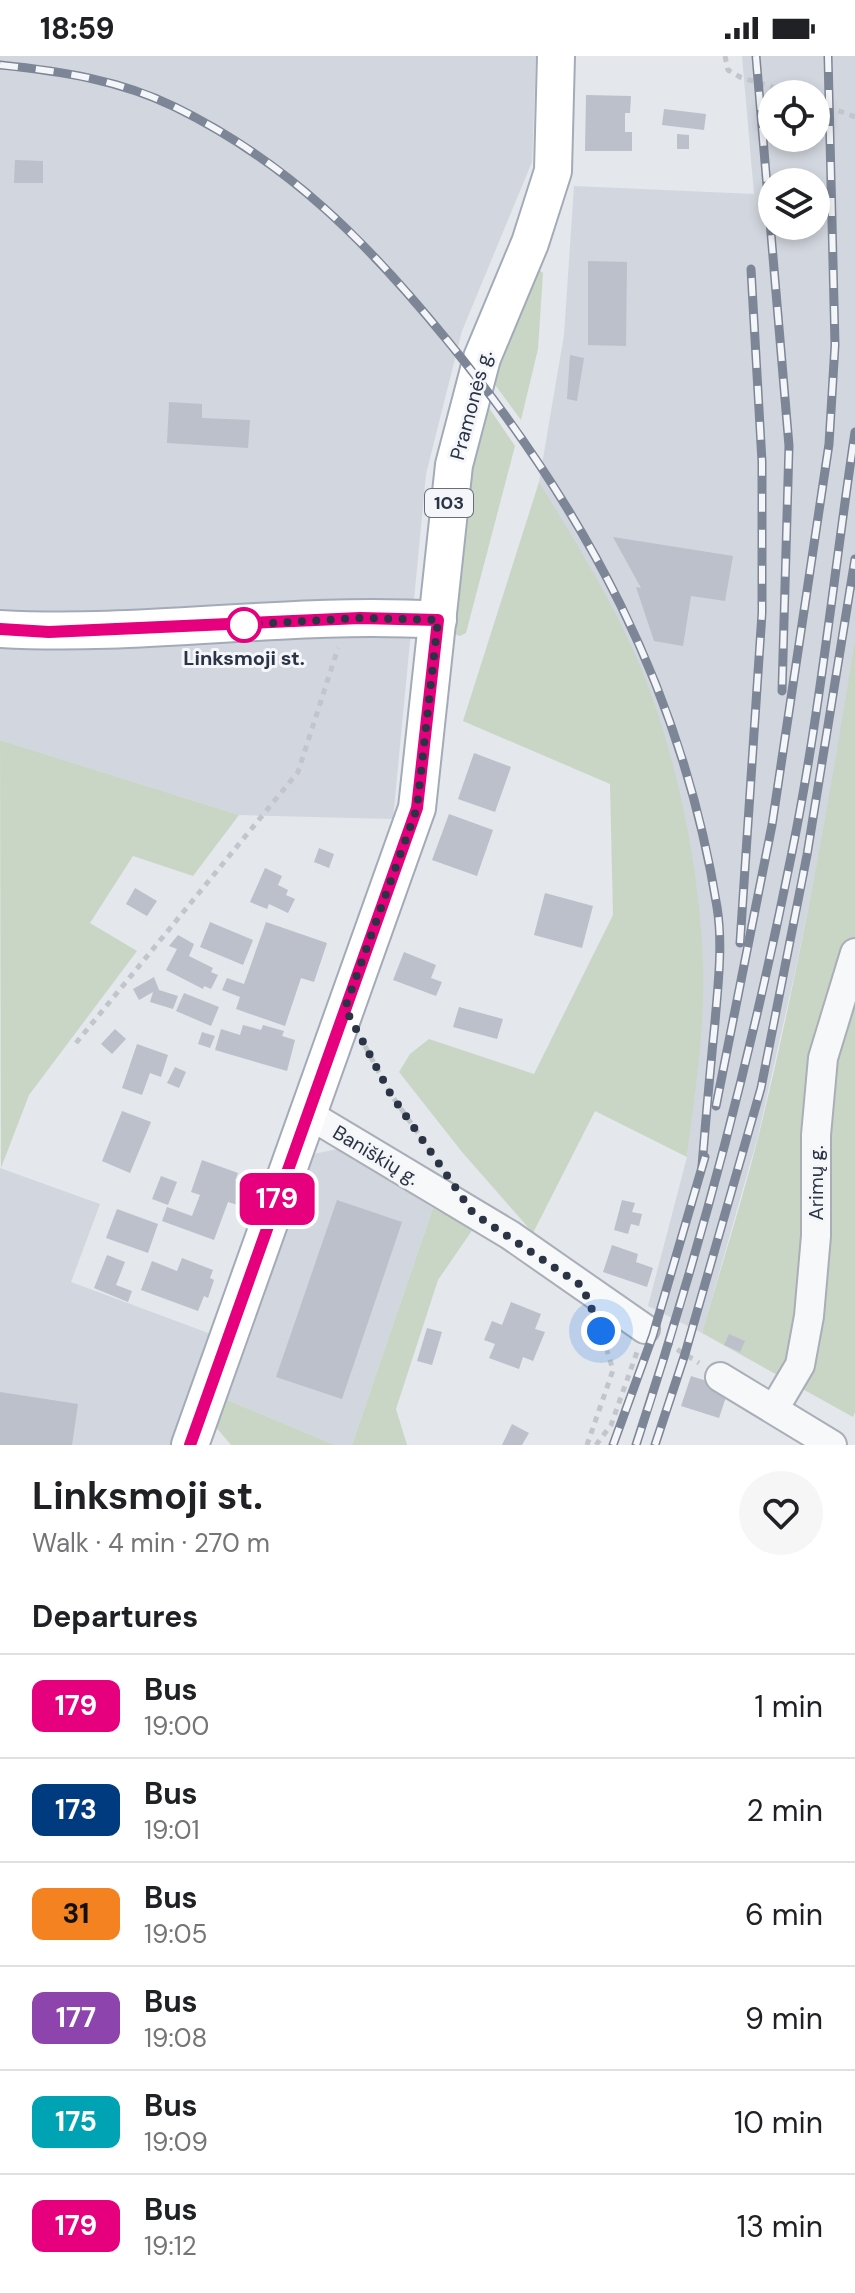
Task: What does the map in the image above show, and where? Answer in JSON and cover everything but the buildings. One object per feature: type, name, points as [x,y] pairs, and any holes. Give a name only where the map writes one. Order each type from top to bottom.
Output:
[{"type":"main road","name":"Pramonės g.","points":[[190,1445],[417,808],[454,465],[472,388],[530,243],[553,171],[556,56]]},
{"type":"main road","points":[[0,629],[49,632],[341,619],[438,620]]},
{"type":"street","name":"Arimų g.","points":[[774,1409],[800,1365],[809,1316],[816,1236],[816,1135],[823,1058],[855,953]]},
{"type":"street","name":"Baniškių g.","points":[[308,1114],[510,1235],[645,1329]]},
{"type":"street","points":[[720,1377],[832,1445]]},
{"type":"path","points":[[725,56],[728,70],[758,83]]},
{"type":"path","points":[[830,107],[855,117]]},
{"type":"path","points":[[76,1043],[298,772],[340,641],[341,619]]},
{"type":"path","points":[[345,1008],[390,1093],[440,1165]]},
{"type":"path","points":[[582,1286],[611,1354],[613,1370],[587,1445]]},
{"type":"path","points":[[596,1445],[611,1425],[645,1329],[720,1377]]},
{"type":"shaded area","points":[[0,56],[536,56],[532,162],[462,331],[426,474],[393,819],[239,815],[0,740]]},
{"type":"shaded area","points":[[742,56],[855,56],[855,639],[832,790],[797,963],[758,1136],[702,1333],[648,1306],[687,1157],[698,1064],[703,965],[696,888],[684,817],[654,702],[606,597],[539,482],[564,335],[574,186],[754,194]]},
{"type":"shaded area","points":[[342,1148],[433,1208],[352,1445],[335,1445],[225,1399],[309,1155]]},
{"type":"shaded area","points":[[0,1168],[100,1204],[71,1282],[211,1334],[173,1445],[0,1445]]},
{"type":"green space","points":[[538,269],[543,273],[538,349],[521,420],[490,378]]},
{"type":"green space","points":[[483,399],[515,446],[466,633],[460,636],[452,633],[467,489]]},
{"type":"green space","points":[[539,482],[617,617],[654,702],[673,765],[694,864],[703,988],[699,1060],[687,1157],[595,1111],[533,1233],[462,1152],[399,1072],[410,1054],[429,1039],[534,1074],[613,915],[610,784],[463,721]]},
{"type":"green space","points":[[855,639],[853,1417],[702,1333],[774,1073],[824,826]]},
{"type":"green space","points":[[0,740],[239,815],[193,876],[133,856],[90,923],[137,951],[29,1095],[1,1168]]},
{"type":"green space","points":[[433,1208],[473,1229],[438,1280],[396,1409],[407,1445],[352,1445]]},
{"type":"green space","points":[[225,1399],[335,1445],[231,1445],[215,1426]]},
{"type":"railway","points":[[756,56],[789,446],[782,691]]},
{"type":"railway","points":[[716,1106],[772,825],[829,444],[835,345],[828,56]]},
{"type":"railway","points":[[0,65],[89,78],[154,98],[216,129],[290,179],[356,238],[417,304],[497,404],[542,469],[584,536],[621,605],[653,676],[701,827],[717,907],[720,950],[702,1166]]},
{"type":"railway","points":[[740,943],[762,613],[762,462],[751,269]]},
{"type":"railway","points":[[636,1445],[703,1225],[742,1077],[776,927],[811,748],[855,432]]},
{"type":"railway","points":[[655,1445],[685,1354],[761,1088],[807,855],[855,559]]},
{"type":"railway","points":[[613,1445],[653,1335],[705,1157]]},
{"type":"bus line","name":"179","points":[[0,629],[49,632],[360,618],[438,620],[417,808],[190,1445]]},
{"type":"place","name":"Linksmoji st.","points":[[244,625]]},
{"type":"route","points":[[244,625],[237,625],[360,618],[438,620],[417,808],[345,1008],[390,1093],[473,1213],[582,1286],[601,1331]]}]
